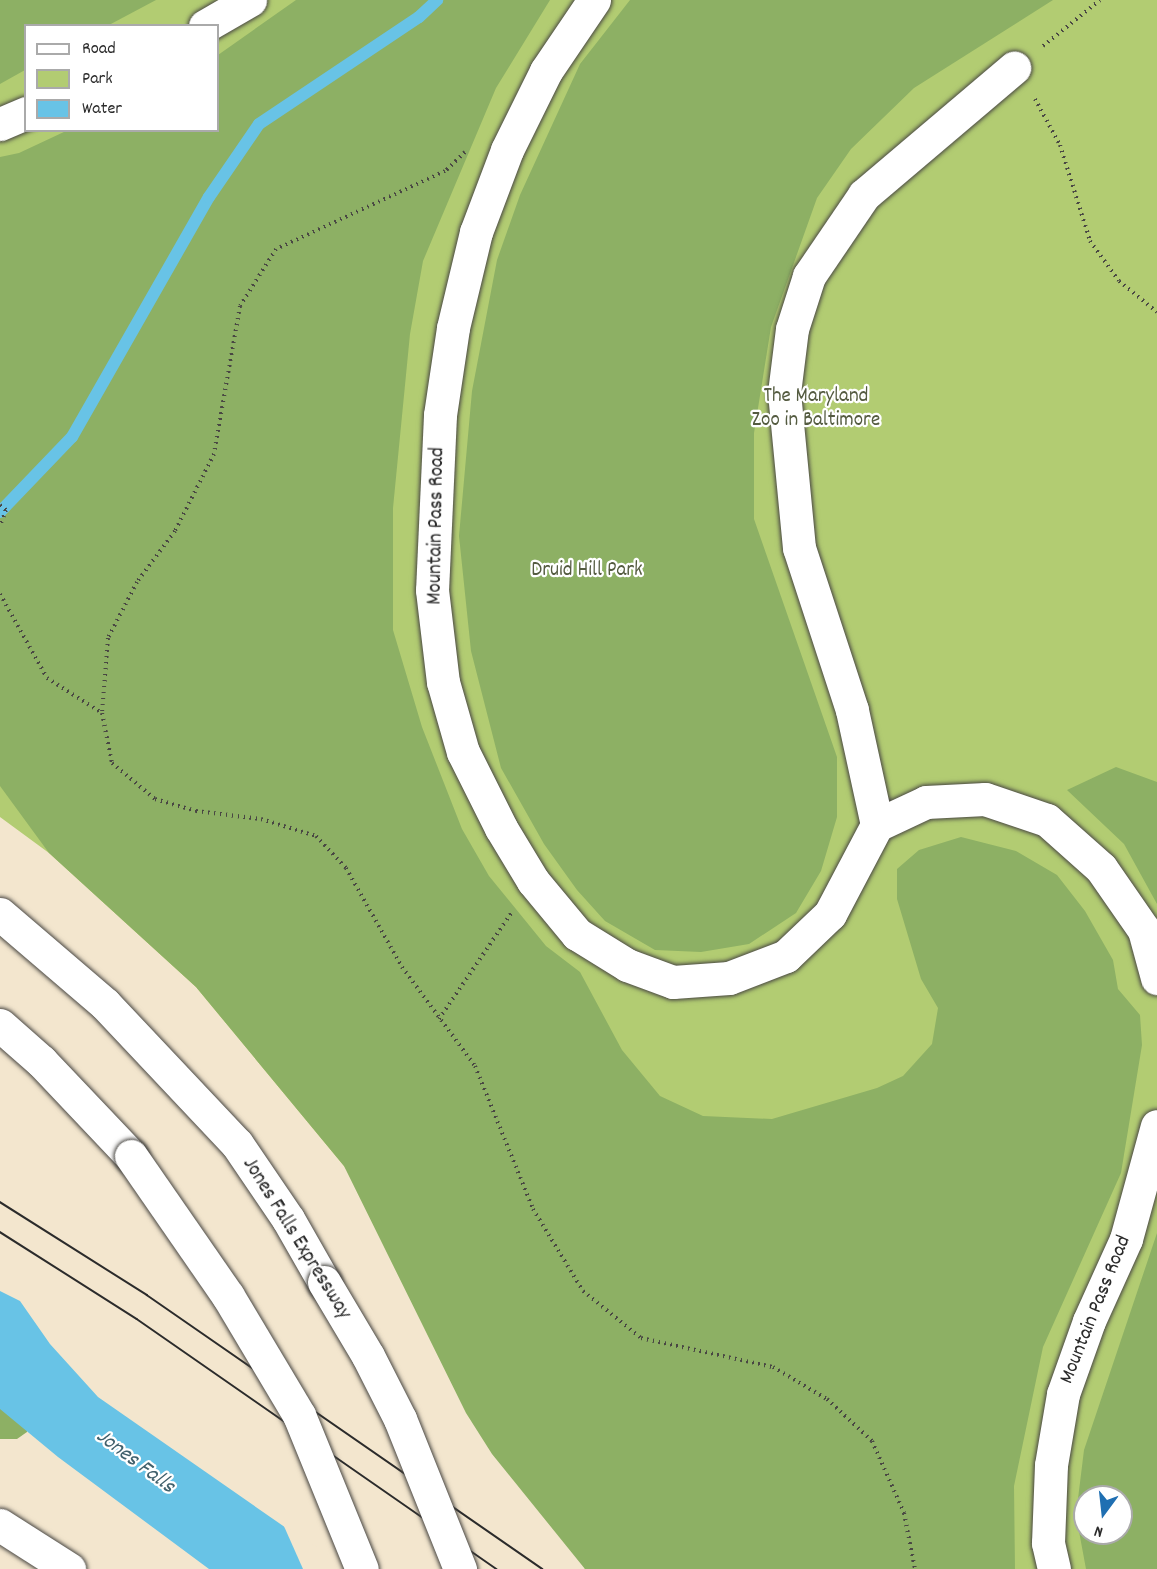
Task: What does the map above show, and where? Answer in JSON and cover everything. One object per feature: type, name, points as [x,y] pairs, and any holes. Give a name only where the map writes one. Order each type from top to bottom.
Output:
[{"type":"main road","points":[[208,24],[250,0]]},
{"type":"main road","name":"Mountain Pass Road","points":[[594,0],[546,71],[507,150],[476,232],[453,328],[440,415],[432,590],[443,682],[463,752],[533,881],[578,934],[627,965],[673,982],[729,978],[786,956],[830,914],[877,825]]},
{"type":"main road","points":[[1014,68],[864,195],[809,276],[792,329],[784,393],[799,548],[852,710],[877,825],[926,802],[985,799],[1047,820],[1101,868],[1144,930],[1157,978]]},
{"type":"main road","points":[[0,124],[24,114]]},
{"type":"main road","name":"Jones Falls Expressway","points":[[0,914],[105,1004],[237,1144],[288,1219],[368,1356],[400,1419],[460,1569]]},
{"type":"main road","points":[[0,1025],[41,1061],[131,1156],[228,1296],[298,1415],[331,1485],[362,1569]]},
{"type":"main road","name":"Mountain Pass Road","points":[[1054,1569],[1048,1543],[1051,1465],[1063,1394],[1089,1321],[1126,1239],[1157,1126]]},
{"type":"main road","points":[[0,1525],[69,1569]]},
{"type":"path","points":[[1100,0],[1014,68],[1060,145],[1090,241],[1119,280],[1157,312]]},
{"type":"path","points":[[471,146],[445,171],[276,249],[240,306],[214,454],[175,531],[137,582],[108,638],[102,712],[112,763],[155,799],[196,811],[261,819],[316,836],[346,868],[402,967],[475,1065],[533,1209],[583,1291],[641,1338],[773,1367],[827,1399],[872,1441],[904,1513],[915,1569]]},
{"type":"path","points":[[0,505],[6,510],[0,526]]},
{"type":"path","points":[[0,594],[47,678],[102,712]]},
{"type":"path","points":[[439,1019],[533,881]]},
{"type":"green space","name":"Druid Hill Park","points":[[0,0],[1157,0],[1157,1569],[585,1569],[473,1351],[344,1166],[196,987],[49,853],[0,817]]},
{"type":"green space","points":[[0,0],[156,0],[111,24],[24,24],[24,71],[0,84]]},
{"type":"green space","points":[[296,0],[550,0],[496,88],[423,261],[410,334],[393,508],[393,630],[422,727],[462,829],[489,876],[546,946],[580,972],[622,1050],[660,1096],[703,1116],[772,1119],[877,1088],[903,1076],[932,1044],[938,1008],[921,979],[897,899],[897,869],[919,850],[961,837],[1016,851],[1057,875],[1085,911],[1113,960],[1118,989],[1140,1015],[1142,1045],[1121,1173],[1043,1347],[1014,1486],[1015,1569],[585,1569],[492,1454],[466,1413],[344,1166],[196,987],[49,853],[0,786],[0,157],[19,153],[64,132],[219,132],[219,54]]},
{"type":"green space","points":[[630,0],[1053,0],[914,88],[851,149],[817,198],[771,327],[754,433],[754,519],[837,757],[837,817],[821,871],[796,913],[749,944],[701,952],[655,950],[605,921],[577,890],[544,844],[501,768],[471,651],[459,536],[472,391],[497,260],[520,195],[580,64]]},
{"type":"green space","points":[[1116,767],[1157,782],[1157,904],[1124,844],[1067,790]]},
{"type":"green space","points":[[1157,1233],[1157,1569],[1086,1569],[1082,1545],[1133,1545],[1133,1485],[1080,1485],[1084,1450]]},
{"type":"green space","points":[[0,1394],[27,1424],[27,1432],[17,1439],[0,1439]]},
{"type":"water","name":"Jones Falls","points":[[0,1291],[20,1301],[50,1344],[98,1397],[345,1569],[209,1569],[58,1457],[0,1409]]},
{"type":"pier","points":[[283,1524],[346,1567],[348,1569],[303,1569]]},
{"type":"waterway","points":[[0,512],[72,437],[209,197],[259,124],[419,17],[437,0]]},
{"type":"tram line","points":[[0,1202],[147,1295],[542,1569]]},
{"type":"tram line","points":[[0,1232],[137,1319],[497,1569]]},
{"type":"park label","name":"The Maryland Zoo in Baltimore","points":[[816,409]]}]
